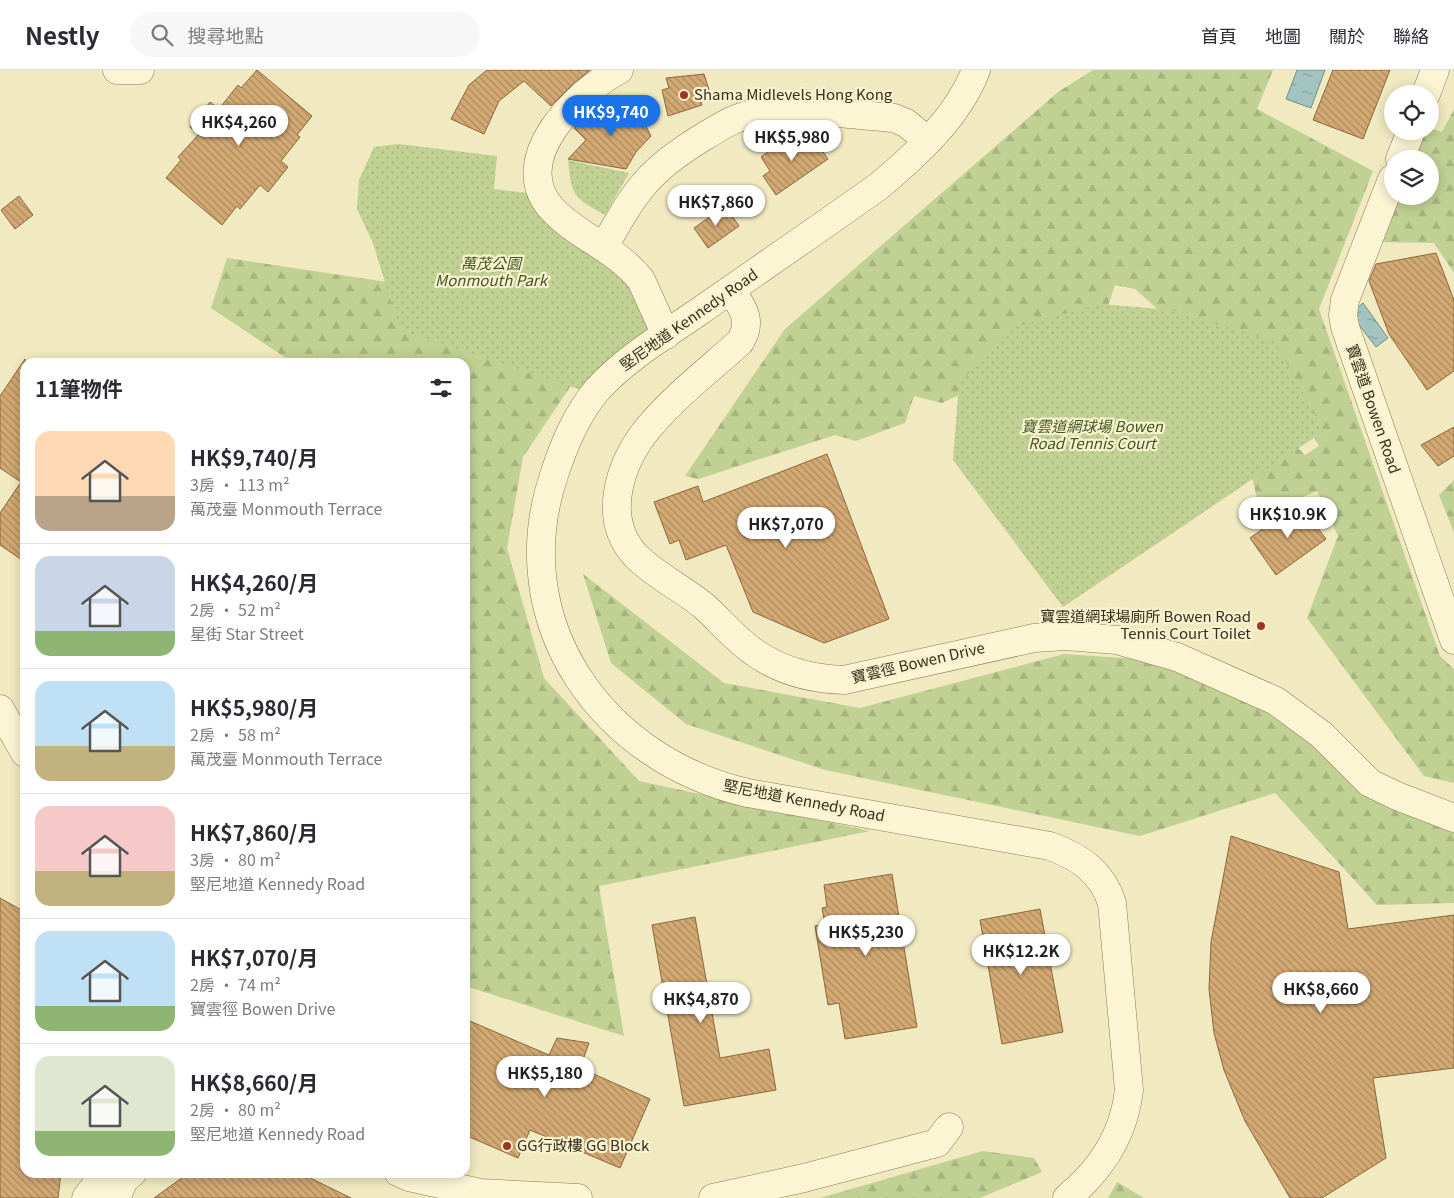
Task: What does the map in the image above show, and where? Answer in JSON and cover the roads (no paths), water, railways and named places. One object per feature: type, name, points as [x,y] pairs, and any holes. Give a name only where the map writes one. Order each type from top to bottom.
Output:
[{"type":"street","points":[[117,70],[140,70]]},
{"type":"street","points":[[620,70],[594,87],[563,117],[540,153],[537,169],[542,195],[552,209],[623,260],[641,280],[666,335]]},
{"type":"street","name":"堅尼地道 Kennedy Road","points":[[976,70],[963,95],[928,141],[907,163],[879,186],[633,357],[596,391],[582,411],[560,458],[544,512],[541,540],[544,592],[558,642],[570,667],[613,720],[650,751],[706,782],[748,793],[1050,846],[1074,856],[1095,871],[1103,881],[1112,903],[1129,1090],[1126,1112],[1110,1152],[1095,1172],[1067,1198]]},
{"type":"street","points":[[1429,85],[1435,70]]},
{"type":"street","points":[[604,247],[631,198],[647,178],[683,149],[736,118],[776,111],[894,118],[906,124],[928,141]]},
{"type":"street","name":"寶雲道 Bowen Road","points":[[1384,200],[1345,300],[1343,315],[1348,336],[1454,640]]},
{"type":"street","name":"寶雲徑 Bowen Drive","points":[[730,290],[746,314],[748,321],[744,335],[740,342],[665,410],[642,437],[618,491],[616,514],[622,537],[635,554],[702,604],[747,647],[770,662],[794,672],[826,680],[844,680],[1048,636],[1088,637],[1135,645],[1177,657],[1276,701],[1322,735],[1370,783],[1397,796],[1454,818]]},
{"type":"street","points":[[0,709],[20,744]]},
{"type":"street","points":[[713,1198],[804,1178],[937,1143],[949,1126]]},
{"type":"street","points":[[86,1198],[101,1178]]},
{"type":"street","points":[[116,1198],[126,1178]]},
{"type":"street","points":[[413,1178],[480,1193],[578,1198]]},
{"type":"water","points":[[1297,70],[1325,70],[1311,108],[1286,99]]},
{"type":"water","points":[[1363,303],[1388,338],[1376,347],[1350,313]]},
{"type":"place","name":"Shama Midlevels Hong Kong","points":[[684,95]]},
{"type":"place","name":"寶雲道網球場廁所 Bowen Road Tennis Court Toilet","points":[[1261,626]]},
{"type":"place","name":"GG行政樓 GG Block","points":[[507,1146]]},
{"type":"park label","name":"萬茂公園 Monmouth Park","points":[[491,272]]},
{"type":"park label","name":"寶雲道網球場 Bowen Road Tennis Court","points":[[1092,436]]}]
